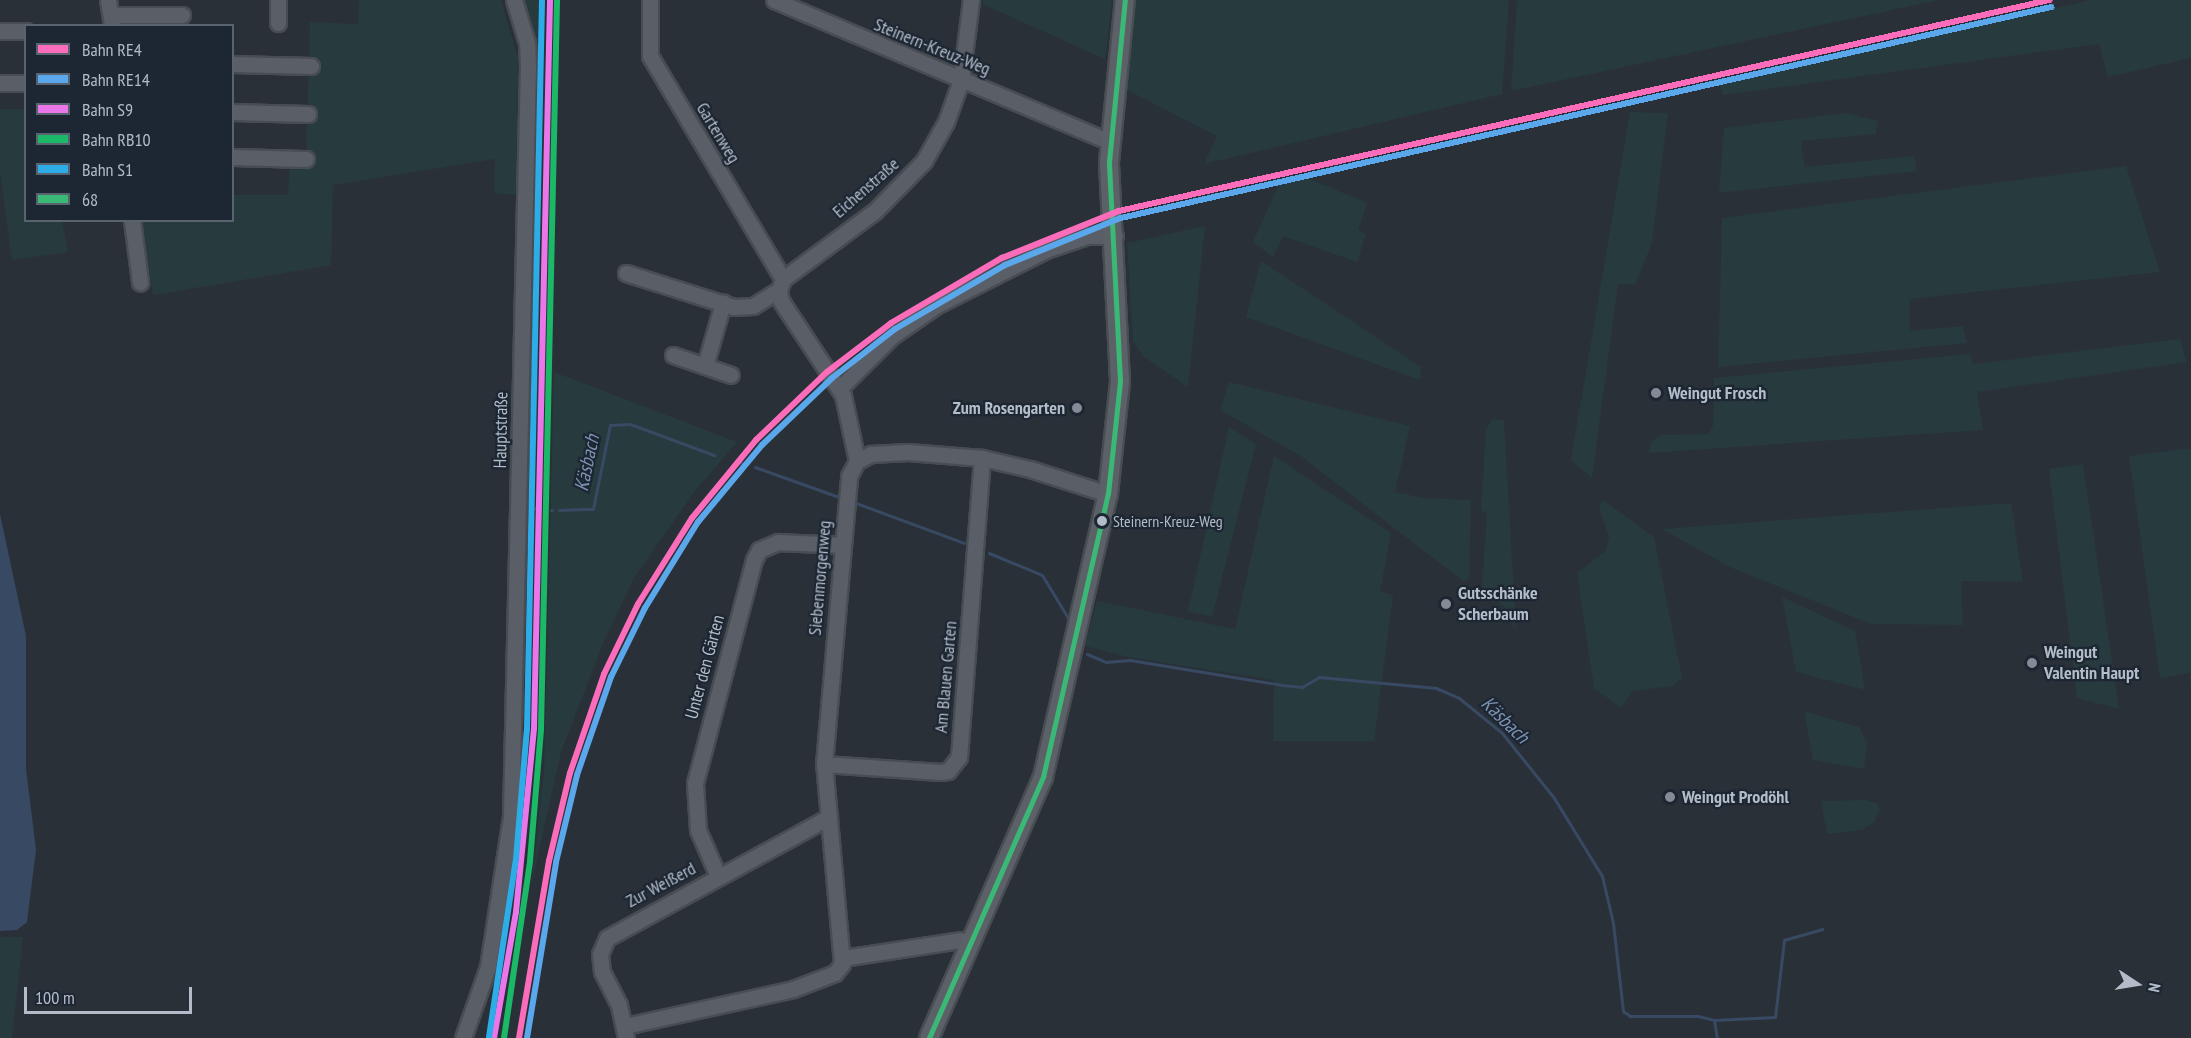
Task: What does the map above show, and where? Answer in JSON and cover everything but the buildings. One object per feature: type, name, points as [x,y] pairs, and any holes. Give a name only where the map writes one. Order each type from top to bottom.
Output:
[{"type":"main road","points":[[929,1038],[1043,777],[1108,494],[1120,381],[1110,142],[1125,0]]},
{"type":"street","points":[[278,0],[278,23]]},
{"type":"street","name":"Hauptstraße","points":[[463,1038],[488,967],[511,816],[528,66],[527,43],[514,0]]},
{"type":"street","name":"Gartenweg","points":[[650,0],[650,56],[781,284],[781,301],[840,388],[857,461]]},
{"type":"street","name":"Steinern-Kreuz-Weg","points":[[774,0],[1110,142]]},
{"type":"street","name":"Eichenstraße","points":[[626,273],[723,303],[753,306],[875,211],[910,179],[936,142],[961,80],[971,0]]},
{"type":"street","points":[[110,13],[182,15]]},
{"type":"street","points":[[0,31],[24,31]]},
{"type":"street","points":[[234,64],[311,66]]},
{"type":"street","points":[[0,83],[24,83]]},
{"type":"street","points":[[234,112],[308,114]]},
{"type":"street","points":[[234,157],[306,159]]},
{"type":"street","points":[[132,222],[140,282]]},
{"type":"street","points":[[840,388],[892,336],[968,288],[1046,250],[1087,236],[1115,236]]},
{"type":"street","points":[[705,366],[723,303]]},
{"type":"street","points":[[673,355],[731,375]]},
{"type":"street","points":[[857,461],[871,454],[908,452],[982,458],[1030,469],[1108,494]]},
{"type":"street","name":"Am Blauen Garten","points":[[824,764],[941,772],[955,765],[959,756],[982,458]]},
{"type":"street","name":"Siebenmorgenweg","points":[[843,958],[824,764],[849,476],[857,461]]},
{"type":"street","name":"Unter den Gärten","points":[[718,876],[698,830],[695,783],[754,560],[759,550],[778,542],[843,545]]},
{"type":"street","name":"Zur Weißerd","points":[[625,1032],[612,986],[602,972],[600,954],[606,938],[829,817]]},
{"type":"street","points":[[625,1032],[811,984],[835,973],[843,958],[961,940]]},
{"type":"green space","points":[[359,0],[501,0],[518,58],[517,195],[494,193],[495,159],[333,185],[331,265],[153,295],[150,278],[142,279],[136,222],[234,222],[234,195],[288,195],[290,162],[306,162],[310,22],[358,24]]},
{"type":"green space","points":[[523,0],[542,0],[541,62],[537,55]]},
{"type":"green space","points":[[983,0],[1112,0],[1105,59],[982,4]]},
{"type":"green space","points":[[1136,0],[1509,0],[1502,94],[1204,164],[1217,136],[1125,89]]},
{"type":"green space","points":[[1517,0],[1939,0],[1511,91]]},
{"type":"green space","points":[[2092,0],[2191,0],[2191,58],[2108,77],[2099,44],[1723,95],[1719,83]]},
{"type":"green space","points":[[0,109],[24,109],[24,222],[62,222],[68,252],[12,260],[0,173]]},
{"type":"green space","points":[[1630,112],[1668,113],[1652,243],[1635,285],[1618,284],[1592,478],[1571,460]]},
{"type":"green space","points":[[1845,113],[1878,121],[1876,134],[1801,141],[1805,167],[1914,156],[1917,171],[1719,193],[1724,128]]},
{"type":"green space","points":[[2126,166],[2160,272],[1910,299],[1909,331],[1963,326],[1967,343],[1718,367],[1722,218]]},
{"type":"green space","points":[[1307,178],[1367,203],[1358,230],[1366,234],[1357,262],[1283,236],[1273,257],[1253,242],[1279,184]]},
{"type":"green space","points":[[1104,221],[1105,226],[1075,235],[945,296],[844,380],[832,372],[944,294],[1009,259]]},
{"type":"green space","points":[[1205,226],[1188,387],[1144,357],[1133,342],[1127,243]]},
{"type":"green space","points":[[1261,261],[1421,367],[1420,380],[1246,317]]},
{"type":"green space","points":[[2180,339],[2187,362],[1977,392],[1983,430],[1649,453],[1651,442],[1661,435],[1708,434],[1713,426],[1714,378],[1970,354],[1973,364]]},
{"type":"green space","points":[[554,372],[737,442],[694,492],[634,578],[604,641],[561,752],[532,882],[544,771]]},
{"type":"green space","points":[[1229,382],[1410,426],[1395,492],[1424,498],[1471,500],[1469,579],[1463,581],[1301,456],[1220,410]]},
{"type":"green space","points":[[1493,419],[1504,421],[1516,628],[1505,616],[1509,611],[1482,587],[1487,513],[1481,510],[1486,429]]},
{"type":"green space","points":[[1229,427],[1256,444],[1212,617],[1188,611]]},
{"type":"green space","points":[[2191,448],[2191,692],[2189,673],[2160,678],[2129,456]]},
{"type":"green space","points":[[1274,456],[1391,533],[1380,592],[1393,595],[1374,741],[1273,741],[1274,680],[1128,657],[1085,646],[1097,601],[1235,629]]},
{"type":"green space","points":[[2083,464],[2119,709],[2077,698],[2049,469]]},
{"type":"green space","points":[[1603,500],[1654,537],[1682,678],[1673,686],[1632,691],[1621,708],[1594,688],[1577,573],[1606,551],[1609,537],[1599,508]]},
{"type":"green space","points":[[2011,503],[2023,582],[1961,581],[1963,625],[1871,624],[1732,568],[1662,529]]},
{"type":"green space","points":[[1782,597],[1855,631],[1865,690],[1796,672]]},
{"type":"green space","points":[[1804,711],[1859,727],[1867,743],[1864,769],[1813,760]]},
{"type":"green space","points":[[1867,800],[1878,804],[1880,810],[1874,822],[1862,830],[1827,834],[1821,801]]},
{"type":"green space","points":[[0,937],[23,937],[12,1038],[0,1038]]},
{"type":"water","points":[[0,514],[26,636],[26,769],[36,850],[27,922],[17,930],[0,931]]},
{"type":"waterway","name":"Käsbach","points":[[559,510],[593,509],[610,425],[630,424],[714,455]]},
{"type":"waterway","name":"Käsbach","points":[[741,463],[746,465]]},
{"type":"waterway","name":"Käsbach","points":[[755,467],[839,497]]},
{"type":"waterway","name":"Käsbach","points":[[856,503],[964,543]]},
{"type":"waterway","name":"Käsbach","points":[[989,553],[1042,575],[1068,618]]},
{"type":"waterway","name":"Käsbach","points":[[1087,654],[1106,662],[1130,660],[1282,685],[1302,687],[1319,677],[1436,688],[1459,698],[1502,733],[1554,798],[1602,876],[1613,923],[1623,1011],[1630,1016],[1698,1016],[1714,1020],[1717,1038]]},
{"type":"waterway","points":[[1714,1020],[1775,1017],[1784,940],[1822,929]]},
{"type":"rail line","name":"S1","points":[[489,1037],[516,859],[527,729],[542,0]]},
{"type":"rail line","name":"S9","points":[[494,1038],[516,912],[534,729],[550,0]]},
{"type":"rail line","name":"RB10","points":[[504,1038],[530,861],[541,729],[557,0]]},
{"type":"rail line","name":"RE4","points":[[519,1038],[549,861],[570,773],[604,674],[638,604],[692,518],[756,440],[827,372],[891,323],[1002,258],[1119,211],[2049,0]]},
{"type":"rail line","name":"RE14","points":[[527,1038],[556,862],[577,775],[611,677],[645,608],[698,522],[762,445],[832,378],[895,329],[1005,265],[1121,218],[2051,7]]},
{"type":"transit line","name":"68","points":[[929,1038],[1043,777],[1108,494],[1120,381],[1109,162],[1125,0]]},
{"type":"place","name":"Weingut Frosch","points":[[1656,393]]},
{"type":"place","name":"Zum Rosengarten","points":[[1077,408]]},
{"type":"place","name":"Steinern-Kreuz-Weg","points":[[1102,521]]},
{"type":"place","name":"Gutsschänke Scherbaum","points":[[1446,604]]},
{"type":"place","name":"Weingut Valentin Haupt","points":[[2032,663]]},
{"type":"place","name":"Weingut Prodöhl","points":[[1670,797]]}]
